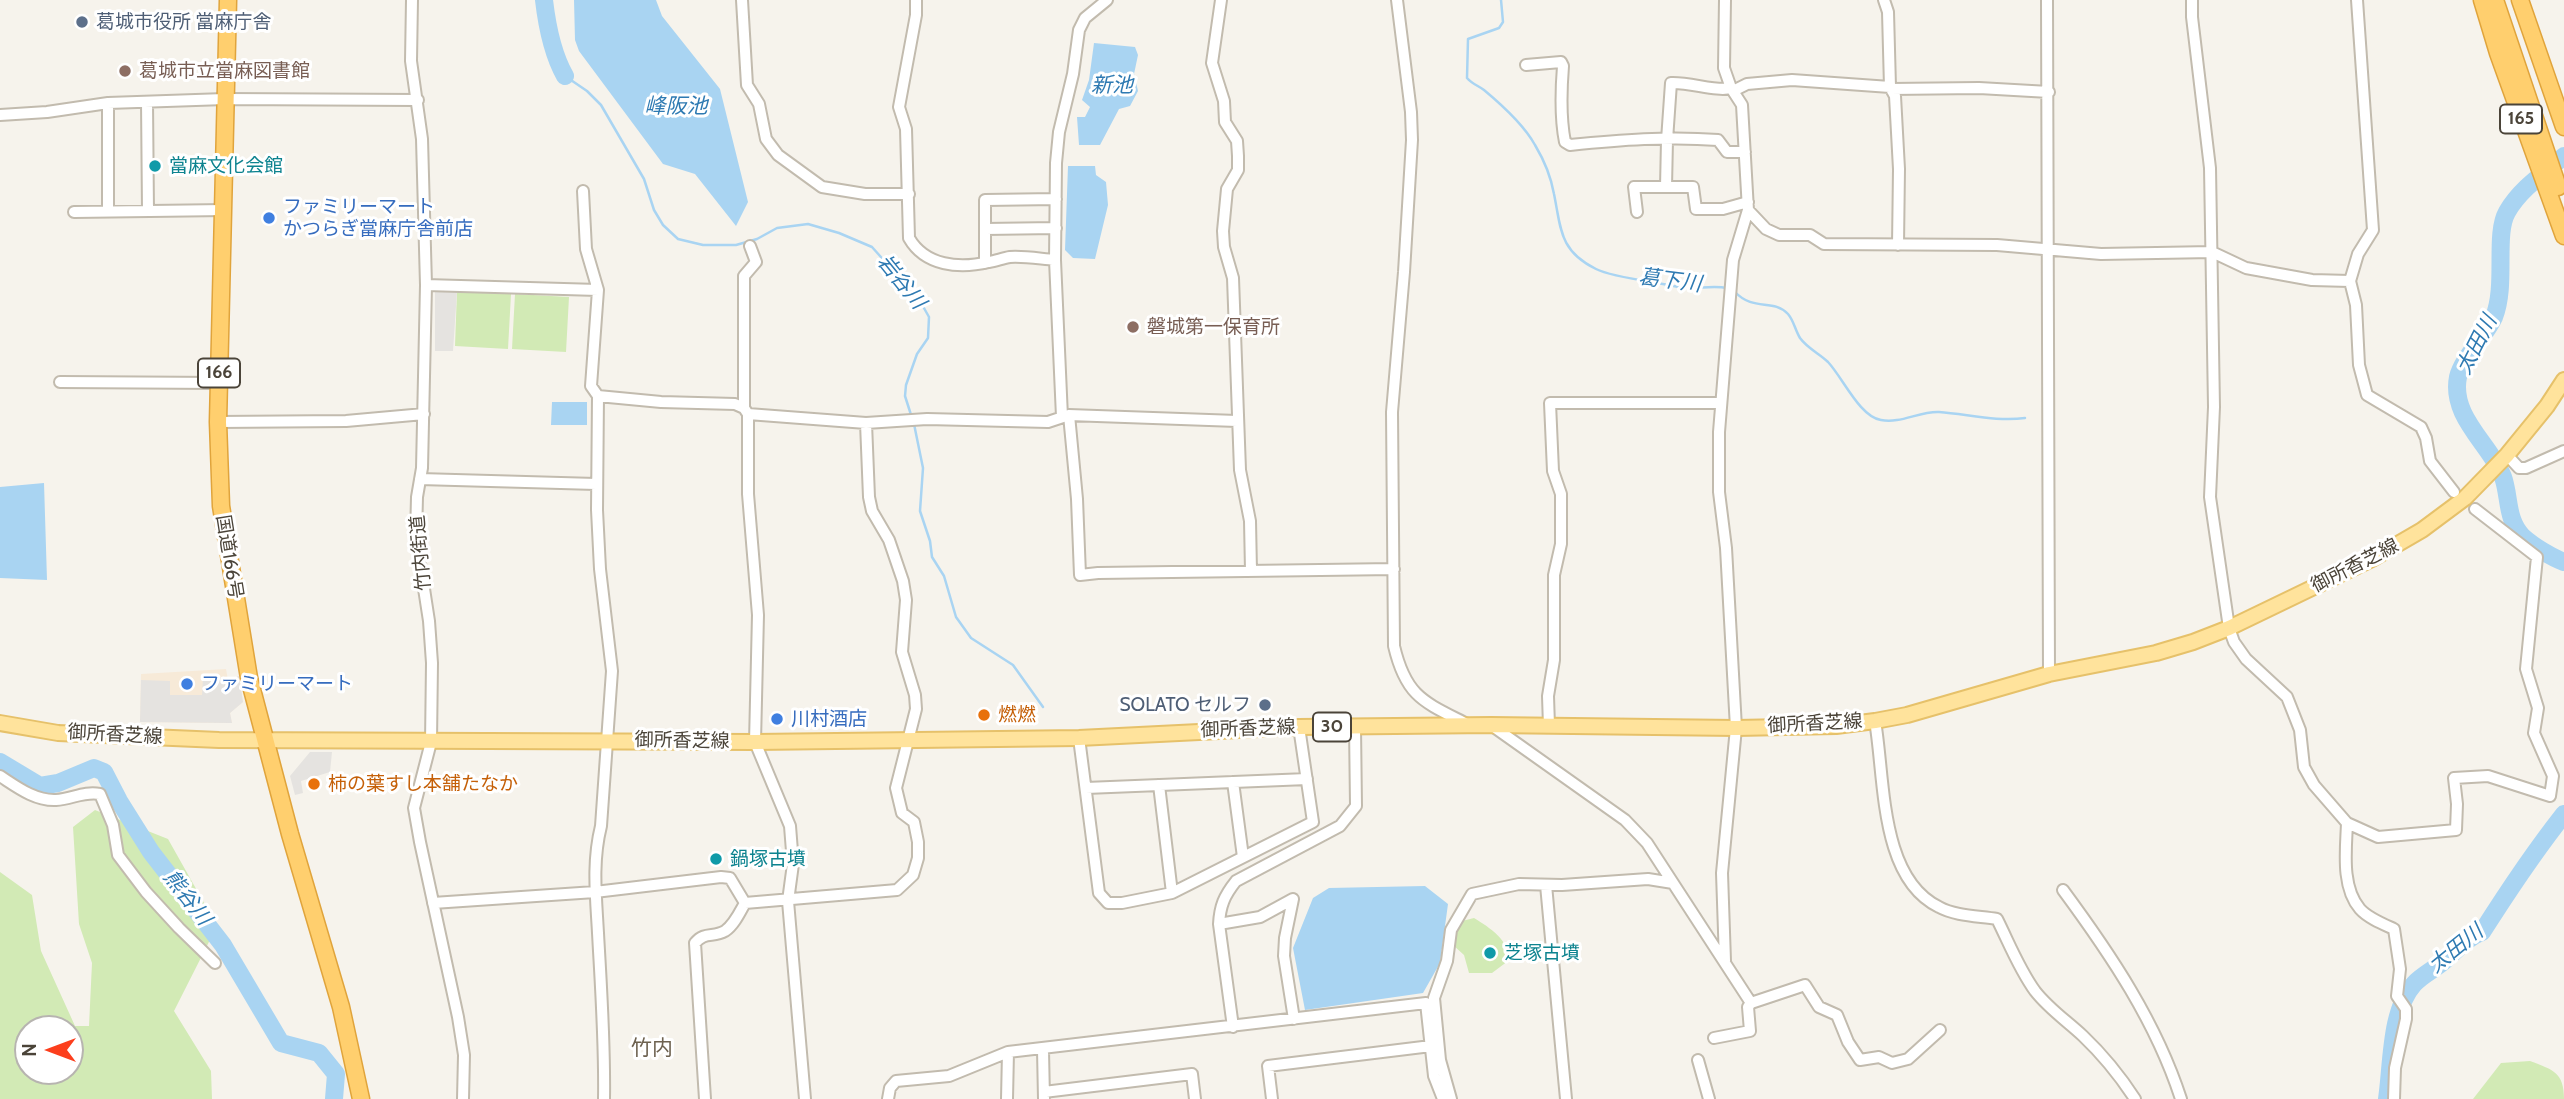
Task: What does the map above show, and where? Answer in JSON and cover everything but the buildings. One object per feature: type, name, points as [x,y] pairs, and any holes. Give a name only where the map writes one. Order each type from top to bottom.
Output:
[{"type":"highway","name":"国道166号","points":[[228,0],[218,422],[221,506],[249,678],[290,834],[341,1007],[361,1099]]},
{"type":"highway","name":"165","points":[[2482,0],[2498,53],[2564,236]]},
{"type":"highway","points":[[2495,0],[2564,204]]},
{"type":"highway","name":"165","points":[[2520,0],[2564,127]]},
{"type":"main road","name":"御所香芝線","points":[[0,723],[58,733],[266,741],[431,742],[910,741],[1079,738],[1299,727],[1490,725],[1736,728],[1836,726],[1875,721],[1907,715],[2049,674],[2156,653],[2229,628],[2372,559],[2422,530],[2465,498],[2507,455],[2547,406],[2564,380]]},
{"type":"street","name":"竹内街道","points":[[412,0],[411,61],[422,139],[426,285],[424,414],[416,537],[429,621],[432,663],[431,742],[414,808],[458,1017],[464,1055],[463,1099]]},
{"type":"street","points":[[742,0],[747,85],[759,104],[766,139],[778,155],[822,187],[865,194],[909,194]]},
{"type":"street","points":[[916,0],[916,15],[899,107],[906,129],[909,238],[925,257],[941,263],[985,263],[1010,257],[1055,260]]},
{"type":"street","points":[[1107,0],[1086,18],[1079,30],[1073,74],[1059,132],[1055,260],[1065,416],[1077,499],[1080,575],[1394,569]]},
{"type":"street","points":[[1221,0],[1212,63],[1224,101],[1225,122],[1237,141],[1238,170],[1227,189],[1223,231],[1224,247],[1233,278],[1240,470],[1250,521],[1251,571]]},
{"type":"street","points":[[1397,0],[1412,140],[1392,412],[1394,646],[1400,670],[1409,687],[1427,704],[1470,726]]},
{"type":"street","points":[[1725,961],[1721,873],[1736,728],[1726,548],[1719,492],[1721,403],[1733,260],[1748,206],[1742,105],[1732,90],[1724,68],[1726,0]]},
{"type":"street","points":[[1884,0],[1888,12],[1891,88],[1895,96],[1899,169],[1898,245]]},
{"type":"street","points":[[2047,0],[2049,674]]},
{"type":"street","points":[[2192,0],[2210,168],[2214,407],[2210,497],[2229,628],[2234,642],[2246,659],[2287,697],[2300,730],[2304,767],[2314,785],[2347,823],[2378,837],[2456,830],[2454,778],[2488,776],[2550,796],[2553,776],[2534,733],[2538,708],[2526,669],[2537,557],[2475,509]]},
{"type":"street","points":[[2357,0],[2373,230],[2358,254],[2350,281],[2356,305],[2359,365],[2367,395],[2421,427],[2431,461],[2454,492]]},
{"type":"street","points":[[1526,65],[1560,62],[1563,66],[1563,135],[1565,142],[1570,145],[1631,139],[1690,138],[1718,140],[1727,152],[1745,152]]},
{"type":"street","points":[[1666,187],[1671,83],[1700,84],[1732,90],[1747,84],[1792,80],[1891,88],[1979,88],[2049,92]]},
{"type":"street","points":[[0,103],[1,115],[47,112],[108,103],[225,99],[418,100]]},
{"type":"street","points":[[148,102],[148,211]]},
{"type":"street","points":[[108,103],[108,211]]},
{"type":"street","points":[[1637,212],[1634,187],[1693,187],[1696,209],[1748,206]]},
{"type":"street","points":[[583,191],[586,249],[598,290],[591,386],[598,396],[596,484],[600,569],[612,671],[601,826],[595,849],[594,892],[603,1016],[604,1099]]},
{"type":"street","points":[[985,263],[985,201],[1056,199]]},
{"type":"street","points":[[1748,206],[1766,229],[1779,235],[1810,235],[1824,244],[1997,244],[2101,254],[2212,252],[2246,268],[2312,280],[2350,281]]},
{"type":"street","points":[[74,212],[225,210]]},
{"type":"street","points":[[985,229],[1056,228]]},
{"type":"street","points":[[750,246],[757,262],[744,276],[748,494],[758,615],[755,741],[790,826],[793,864],[788,901],[805,1099]]},
{"type":"street","points":[[426,285],[598,290]]},
{"type":"street","points":[[60,382],[219,383]]},
{"type":"street","points":[[598,396],[661,402],[735,404],[746,411],[866,423],[927,419],[1048,422],[1065,416],[1237,421]]},
{"type":"street","points":[[1549,726],[1548,696],[1554,660],[1554,575],[1561,544],[1561,494],[1553,471],[1550,403],[1721,403]]},
{"type":"street","points":[[218,422],[346,421],[424,414]]},
{"type":"street","points":[[745,903],[897,890],[913,875],[918,858],[914,822],[902,813],[896,788],[916,709],[915,695],[902,652],[906,600],[903,581],[889,540],[872,511],[866,423]]},
{"type":"street","points":[[2507,455],[2519,468],[2526,468],[2564,451]]},
{"type":"street","points":[[420,479],[596,484]]},
{"type":"street","points":[[1875,721],[1884,802],[1903,874],[1935,906],[1997,919],[2018,963],[2036,992],[2055,1014],[2084,1037],[2120,1074],[2135,1099]]},
{"type":"street","points":[[1490,725],[1625,821],[1647,843],[1751,1003]]},
{"type":"street","points":[[1079,738],[1099,893],[1108,903],[1172,894],[1313,822],[1299,727]]},
{"type":"street","points":[[1233,1027],[1219,924],[1220,908],[1225,895],[1236,881],[1340,827],[1351,815],[1356,806],[1355,727]]},
{"type":"street","points":[[0,776],[38,798],[57,800],[89,792],[100,794],[113,825],[118,855],[155,901],[215,963]]},
{"type":"street","points":[[1086,788],[1307,779]]},
{"type":"street","points":[[1233,782],[1244,857]]},
{"type":"street","points":[[1159,785],[1172,894]]},
{"type":"street","points":[[2347,823],[2345,863],[2349,885],[2360,909],[2394,929],[2400,969],[2397,996],[2406,1009],[2395,1068],[2394,1099]]},
{"type":"street","points":[[433,903],[594,892],[721,877],[730,878],[745,903]]},
{"type":"street","points":[[1451,1099],[1440,1060],[1434,998],[1447,961],[1451,930],[1472,894],[1519,884],[1648,879],[1673,883]]},
{"type":"street","points":[[1546,885],[1566,1099]]},
{"type":"street","points":[[2063,890],[2102,943],[2149,1021],[2181,1099]]},
{"type":"street","points":[[1219,924],[1260,917],[1293,899],[1284,956],[1294,1019]]},
{"type":"street","points":[[705,1099],[695,943],[701,936],[724,932],[745,903]]},
{"type":"street","points":[[1714,1038],[1750,1031],[1748,1007],[1751,1003],[1805,985],[1819,1007],[1837,1015],[1848,1042],[1860,1060],[1879,1056],[1892,1063],[1909,1059],[1940,1030]]},
{"type":"street","points":[[888,1099],[890,1088],[896,1081],[949,1076],[1008,1052],[1426,1003],[1434,1076],[1443,1099]]},
{"type":"street","points":[[1272,1099],[1268,1066],[1431,1046]]},
{"type":"street","points":[[1043,1049],[1044,1095],[1192,1074],[1195,1099]]},
{"type":"street","points":[[1007,1099],[1008,1052]]},
{"type":"street","points":[[1698,1060],[1709,1099]]},
{"type":"shaded area","points":[[435,292],[457,292],[453,351],[435,351]]},
{"type":"shaded area","points":[[226,669],[228,680],[239,676],[243,702],[230,713],[232,723],[140,722],[141,674]]},
{"type":"shaded area","points":[[239,676],[243,702],[230,713],[232,723],[140,722],[141,680],[170,681],[170,695],[202,695],[203,678],[229,680]]},
{"type":"shaded area","points":[[310,752],[332,752],[330,772],[301,781],[303,793],[295,795],[290,776]]},
{"type":"green space","points":[[457,291],[511,294],[508,349],[455,346]]},
{"type":"green space","points":[[515,294],[569,297],[566,352],[512,349]]},
{"type":"green space","points":[[95,810],[168,839],[217,926],[174,1011],[211,1071],[212,1099],[0,1099],[0,872],[32,895],[41,951],[70,1015],[14,1015],[14,1085],[84,1085],[84,1026],[89,1026],[92,963],[79,924],[73,827]]},
{"type":"green space","points":[[1474,918],[1503,941],[1508,954],[1508,961],[1492,973],[1469,973],[1464,955],[1453,945],[1453,935],[1462,921]]},
{"type":"green space","points":[[2530,1061],[2556,1073],[2562,1083],[2564,1099],[2473,1099],[2501,1063]]},
{"type":"water","name":"峰阪池","points":[[574,0],[656,0],[662,16],[720,89],[748,202],[736,226],[695,174],[663,164],[579,51],[575,40]]},
{"type":"water","name":"新池","points":[[1094,43],[1135,47],[1138,55],[1134,74],[1138,91],[1130,106],[1119,109],[1100,145],[1079,145],[1077,117],[1085,117],[1090,107],[1082,100],[1089,80]]},
{"type":"water","points":[[1068,166],[1095,166],[1096,175],[1106,182],[1108,205],[1095,259],[1073,258],[1065,250]]},
{"type":"water","points":[[552,402],[587,402],[587,425],[551,425]]},
{"type":"water","points":[[44,483],[47,580],[0,578],[0,487]]},
{"type":"water","points":[[1425,886],[1448,904],[1440,963],[1423,993],[1305,1010],[1293,948],[1313,898],[1329,888]]},
{"type":"waterway","name":"岩谷川","points":[[544,0],[551,39],[565,76]]},
{"type":"waterway","name":"葛下川","points":[[1501,0],[1503,22],[1499,28],[1468,39],[1467,78],[1505,109],[1535,145],[1549,175],[1561,228],[1568,246],[1584,262],[1613,275],[1685,288],[1727,288]]},
{"type":"waterway","name":"岩谷川","points":[[565,76],[587,91],[601,105],[644,179],[654,210],[663,225],[678,239],[703,245],[736,245],[757,239],[777,228],[808,224],[872,247],[920,301],[929,317],[928,338],[917,354],[906,385],[905,396],[912,418]]},
{"type":"waterway","name":"太田川","points":[[2564,156],[2525,189],[2507,212],[2501,234],[2498,304],[2490,324],[2460,370],[2457,391],[2466,418],[2503,477],[2511,516],[2518,530],[2537,548],[2564,562]]},
{"type":"waterway","name":"葛下川","points":[[1735,292],[1749,302],[1776,307],[1788,314],[1803,342],[1828,362],[1859,405],[1873,417],[1888,421],[1939,412],[1993,418],[2025,418]]},
{"type":"waterway","name":"岩谷川","points":[[914,424],[923,468],[920,511],[930,541],[932,557],[944,576],[956,617],[971,638],[1013,665],[1043,707]]},
{"type":"waterway","name":"熊谷川","points":[[0,762],[40,786],[58,783],[94,768],[104,772],[151,852],[223,945],[281,1043],[319,1053],[336,1074],[334,1099]]},
{"type":"waterway","name":"太田川","points":[[2387,1099],[2396,1023],[2406,995],[2421,978],[2482,932],[2564,814]]},
{"type":"place","name":"葛城市役所 當麻庁舎","points":[[82,22]]},
{"type":"place","name":"葛城市立當麻図書館","points":[[125,71]]},
{"type":"place","name":"當麻文化会館","points":[[155,166]]},
{"type":"place","name":"ファミリーマート かつらぎ當麻庁舎前店","points":[[269,218]]},
{"type":"place","name":"磐城第一保育所","points":[[1133,327]]},
{"type":"place","name":"ファミリーマート","points":[[187,684]]},
{"type":"place","name":"SOLATO セルフ","points":[[1265,705]]},
{"type":"place","name":"燃燃","points":[[984,715]]},
{"type":"place","name":"川村酒店","points":[[777,719]]},
{"type":"place","name":"柿の葉すし本舗たなか","points":[[314,784]]},
{"type":"place","name":"鍋塚古墳","points":[[716,859]]},
{"type":"place","name":"芝塚古墳","points":[[1490,953]]},
{"type":"district","name":"竹内","points":[[652,1049]]}]
